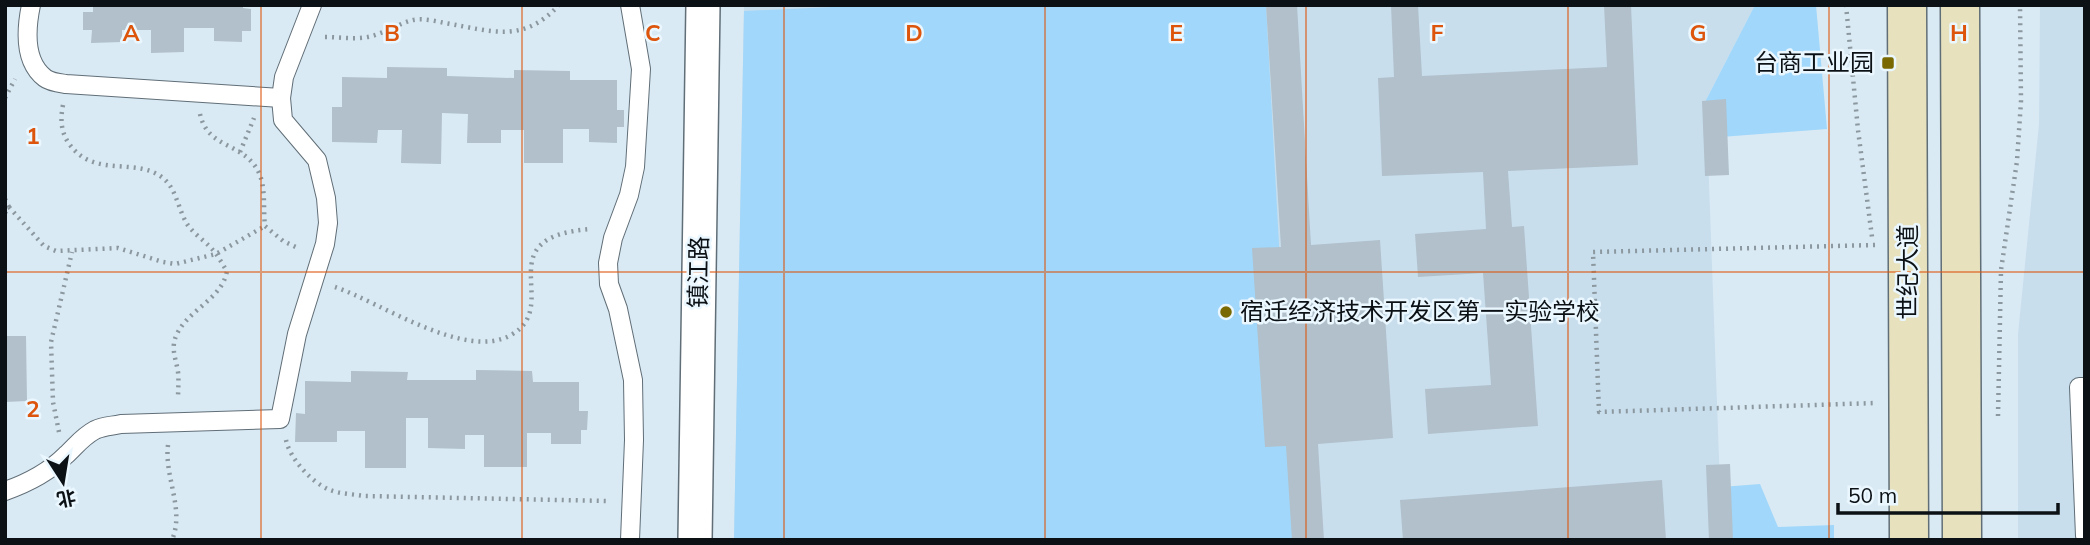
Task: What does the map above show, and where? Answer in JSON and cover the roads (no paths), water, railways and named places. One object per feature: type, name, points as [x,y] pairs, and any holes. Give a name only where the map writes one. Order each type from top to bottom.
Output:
[{"type":"street","name":"镇江路","points":[[695,540],[703,5]]},
{"type":"street","name":"世纪大道","points":[[1907,5],[1885,246],[1885,404],[1909,540]]},
{"type":"street","points":[[1960,5],[1962,540]]},
{"type":"lane","points":[[31,5],[27,35],[33,65],[47,79],[66,84],[281,98]]},
{"type":"lane","points":[[5,491],[26,484],[65,456],[83,437],[98,428],[121,424],[280,419],[297,334],[328,223],[326,198],[317,159],[283,120],[281,98],[284,77],[312,5]]},
{"type":"lane","points":[[630,5],[641,69],[635,167],[608,262],[609,284],[618,309],[633,380],[634,439],[630,540]]},
{"type":"lane","points":[[2085,387],[2079,387],[2085,536]]},
{"type":"place","name":"台商工业园","points":[[1888,63]]},
{"type":"place","name":"宿迁经济技术开发区第一实验学校","points":[[1226,312]]}]
